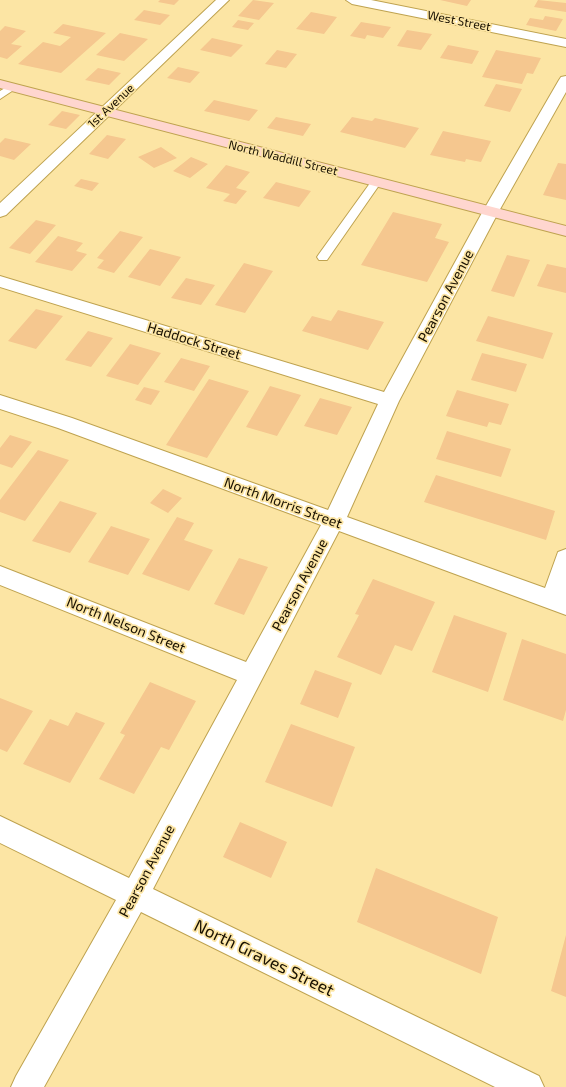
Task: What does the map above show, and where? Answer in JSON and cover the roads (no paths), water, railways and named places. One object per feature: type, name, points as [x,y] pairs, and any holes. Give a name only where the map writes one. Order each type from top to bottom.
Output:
[{"type":"street","name":"1st Avenue","points":[[0,212],[223,0]]},
{"type":"street","name":"West Street","points":[[352,0],[566,43]]},
{"type":"street","name":"Pearson Avenue","points":[[27,1087],[134,895],[334,521],[389,400],[492,211],[566,80]]},
{"type":"street","name":"North Waddill Street","points":[[4,89],[104,112],[377,181],[566,231]]},
{"type":"street","name":"Haddock Street","points":[[0,281],[389,400]]},
{"type":"street","name":"North Morris Street","points":[[0,402],[66,423],[559,603]]},
{"type":"street","points":[[559,603],[566,558]]},
{"type":"street","name":"North Nelson Street","points":[[0,575],[252,675]]},
{"type":"street","name":"North Graves Street","points":[[0,829],[528,1087]]},
{"type":"lane","points":[[322,257],[377,181]]}]
